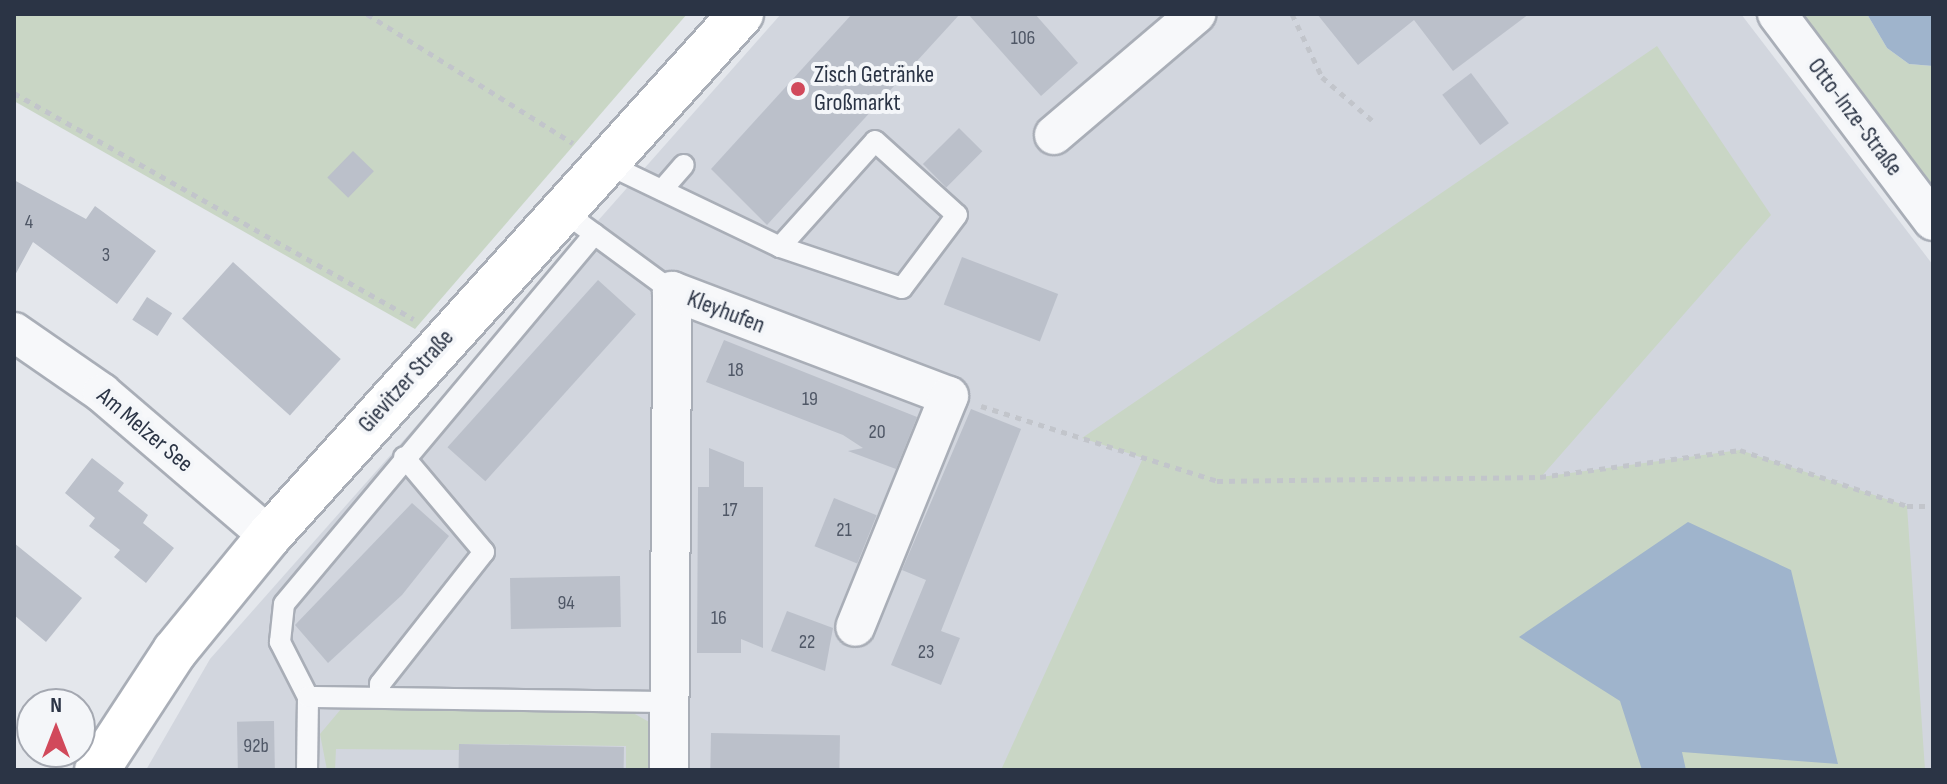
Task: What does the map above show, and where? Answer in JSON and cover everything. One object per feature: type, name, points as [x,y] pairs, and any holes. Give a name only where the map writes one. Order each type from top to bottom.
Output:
[{"type":"main road","name":"Gievitzer Straße","points":[[97,770],[175,651],[269,536],[445,337],[579,222],[607,164],[741,14]]},
{"type":"street","points":[[1054,135],[1196,14]]},
{"type":"street","name":"Otto-Inze-Straße","points":[[1777,14],[1933,221]]},
{"type":"street","name":"Kleyhufen","points":[[669,770],[672,291],[949,396]]},
{"type":"street","name":"Am Melzer See","points":[[14,332],[102,393],[269,536]]},
{"type":"street","points":[[855,627],[949,396]]},
{"type":"lane","points":[[607,164],[780,247],[902,288],[957,215],[875,141],[780,247]]},
{"type":"lane","points":[[662,190],[684,165]]},
{"type":"lane","points":[[307,770],[308,697],[280,642],[279,617],[404,457],[579,222],[672,291]]},
{"type":"lane","points":[[380,697],[380,684],[484,552],[404,457]]},
{"type":"lane","points":[[308,697],[670,702]]},
{"type":"path","points":[[367,14],[607,164]]},
{"type":"path","points":[[1292,14],[1322,77],[1373,121]]},
{"type":"path","points":[[14,93],[445,337]]},
{"type":"path","points":[[949,396],[1217,481],[1540,477],[1740,450],[1907,506],[1933,506]]},
{"type":"shaded area","points":[[781,14],[1741,14],[1933,265],[1933,770],[146,770],[210,659]]},
{"type":"green space","points":[[14,14],[687,14],[415,329],[14,101]]},
{"type":"green space","points":[[1790,14],[1867,14],[1887,48],[1909,64],[1933,66],[1933,202]]},
{"type":"green space","points":[[1657,46],[1771,215],[1541,477],[1740,450],[1907,506],[1925,770],[1001,770],[1143,458],[1082,438]]},
{"type":"green space","points":[[341,709],[633,713],[651,723],[659,770],[626,770],[626,746],[459,744],[459,750],[336,749],[335,770],[327,770],[320,734]]},
{"type":"water","points":[[1867,14],[1933,14],[1933,66],[1909,64],[1887,48]]},
{"type":"water","points":[[1688,522],[1791,570],[1838,764],[1682,752],[1686,770],[1642,770],[1620,701],[1519,637]]},
{"type":"building","points":[[852,14],[960,14],[767,225],[711,169]]},
{"type":"building","points":[[968,14],[1035,14],[1078,63],[1041,96]]},
{"type":"building","points":[[1317,14],[1529,14],[1453,71],[1414,20],[1358,65]]},
{"type":"building","points":[[1471,73],[1509,123],[1480,145],[1442,95]]},
{"type":"building","points":[[959,128],[982,151],[946,187],[923,164]]},
{"type":"building","points":[[353,151],[374,171],[348,198],[327,178]]},
{"type":"building","points":[[14,180],[86,219],[95,206],[156,251],[117,304],[33,242],[14,277]]},
{"type":"building","points":[[962,257],[1058,294],[1040,342],[944,305]]},
{"type":"building","points":[[233,262],[341,359],[290,416],[182,318]]},
{"type":"building","points":[[598,280],[636,314],[485,481],[447,447]]},
{"type":"building","points":[[147,297],[172,313],[157,336],[132,320]]},
{"type":"building","points":[[724,340],[917,417],[896,469],[848,451],[863,448],[843,435],[706,382]]},
{"type":"building","points":[[971,409],[1021,429],[941,631],[960,638],[941,685],[891,665],[926,580],[902,570]]},
{"type":"building","points":[[709,448],[744,462],[744,487],[763,487],[763,648],[741,639],[741,653],[697,653],[698,487],[709,487]]},
{"type":"building","points":[[92,458],[124,483],[118,491],[148,515],[143,523],[174,548],[146,583],[114,557],[120,550],[89,526],[95,518],[65,493]]},
{"type":"building","points":[[834,498],[877,515],[857,563],[815,546]]},
{"type":"building","points":[[412,503],[449,536],[402,595],[328,663],[295,625]]},
{"type":"building","points":[[14,543],[82,598],[46,642],[14,615]]},
{"type":"building","points":[[620,576],[621,627],[511,629],[510,578]]},
{"type":"building","points":[[787,611],[833,628],[825,671],[771,651]]},
{"type":"building","points":[[274,721],[275,770],[238,770],[237,722]]},
{"type":"building","points":[[711,733],[840,735],[839,770],[710,770]]},
{"type":"building","points":[[459,744],[624,747],[624,770],[459,770]]},
{"type":"place","name":"Zisch Getränke Großmarkt","points":[[798,89]]}]
